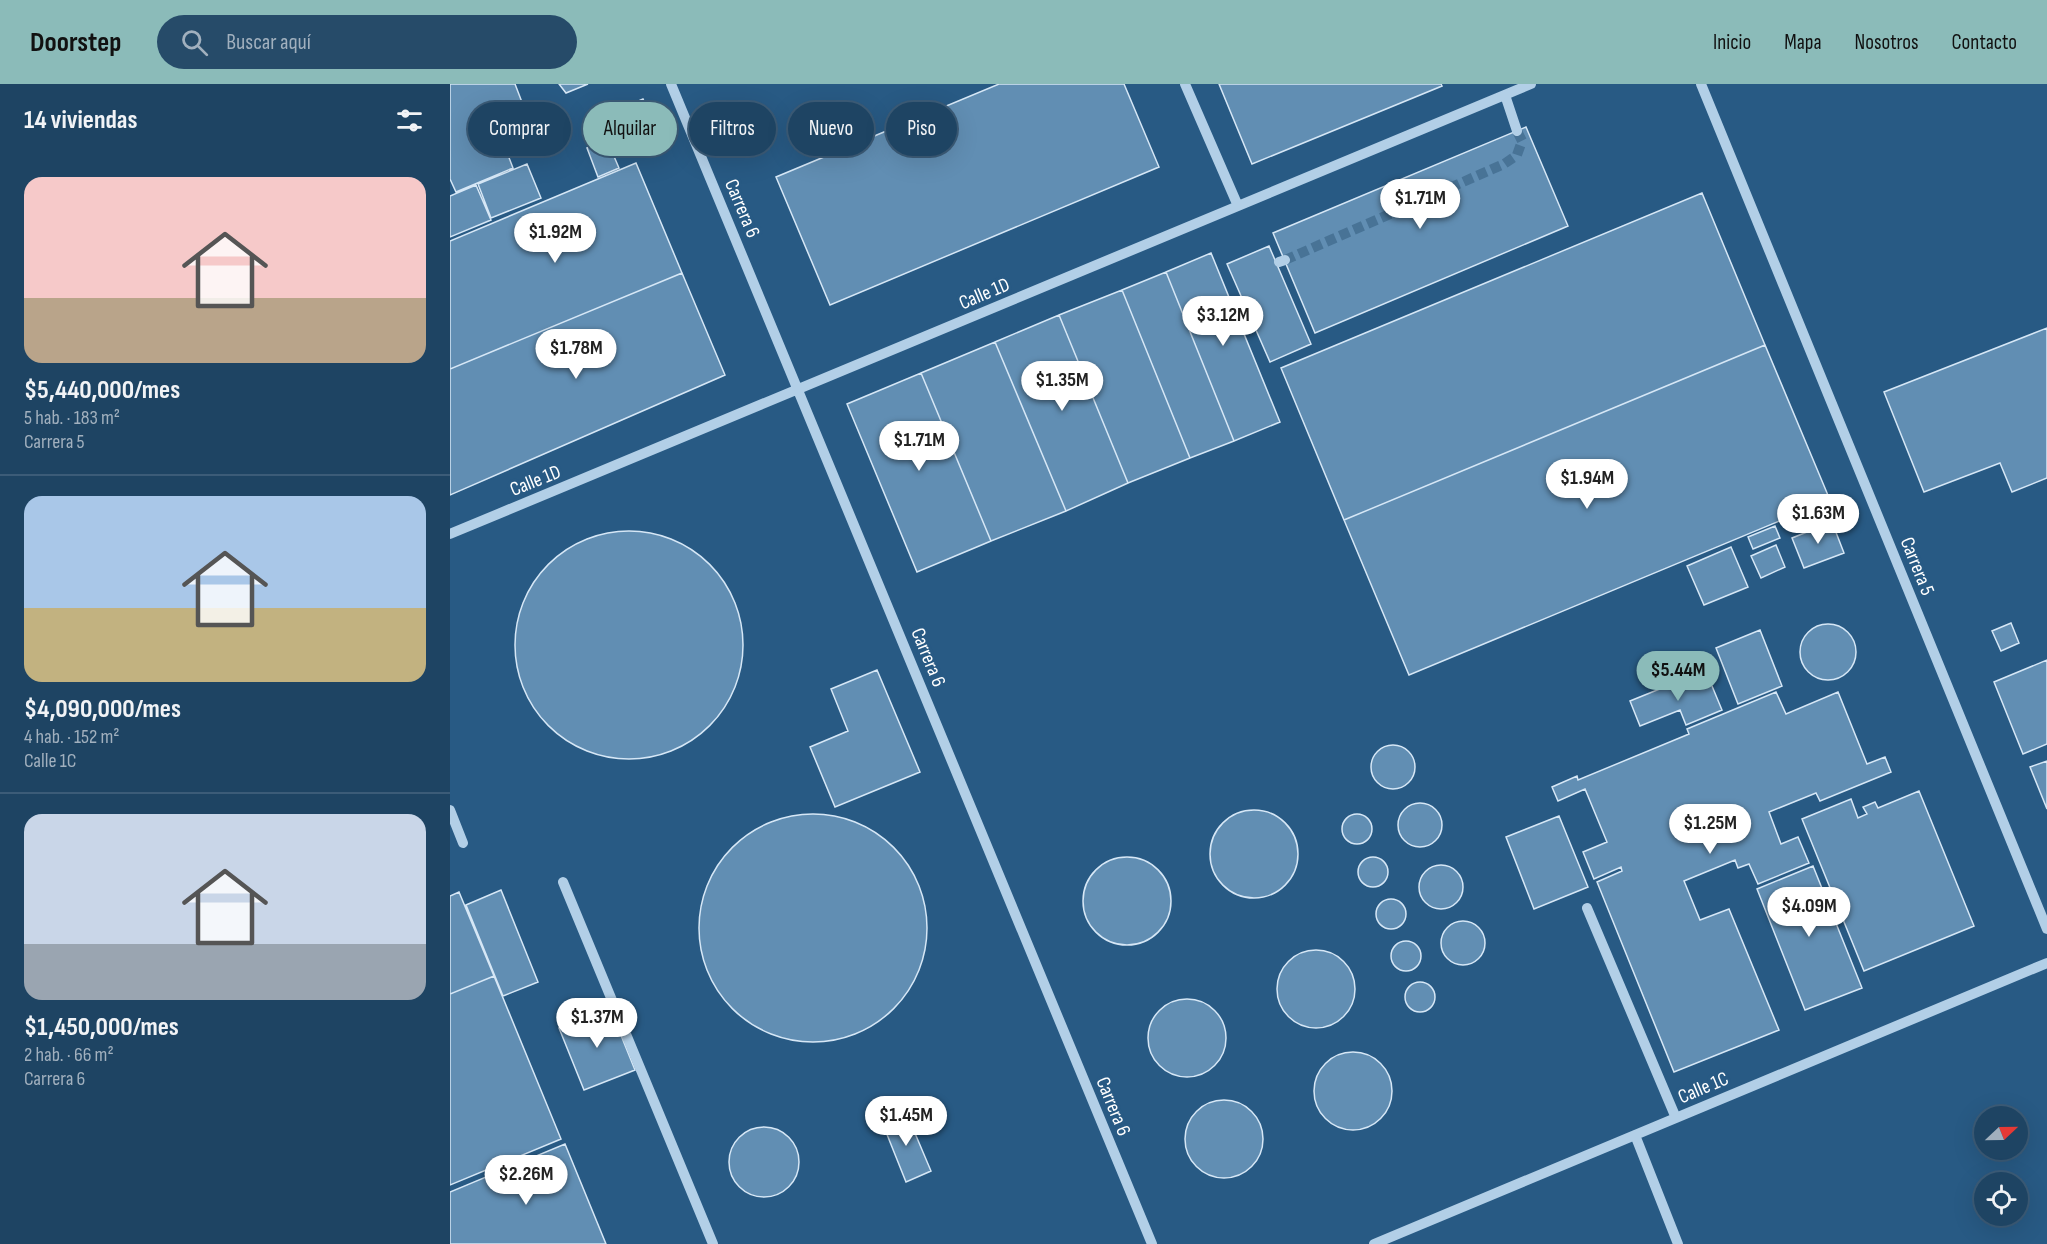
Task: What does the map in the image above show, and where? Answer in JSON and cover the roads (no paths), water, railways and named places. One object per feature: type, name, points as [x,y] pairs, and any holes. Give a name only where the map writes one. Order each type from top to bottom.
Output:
[{"type":"street","name":"Carrera 6","points":[[671,84],[1152,1244]]},
{"type":"street","points":[[1185,84],[1238,206]]},
{"type":"street","name":"Calle 1D","points":[[450,534],[1531,84]]},
{"type":"street","name":"Carrera 5","points":[[1701,84],[2047,929]]},
{"type":"street","points":[[1505,95],[1517,131]]},
{"type":"street","points":[[450,810],[463,843]]},
{"type":"street","points":[[562,882],[712,1244]]},
{"type":"street","points":[[1587,909],[1676,1118]]},
{"type":"street","name":"Calle 1C","points":[[1374,1244],[2047,963]]},
{"type":"street","points":[[1635,1135],[1678,1244]]},
{"type":"tunnel","points":[[1285,260],[1504,164],[1517,155],[1522,141],[1517,131]]}]
